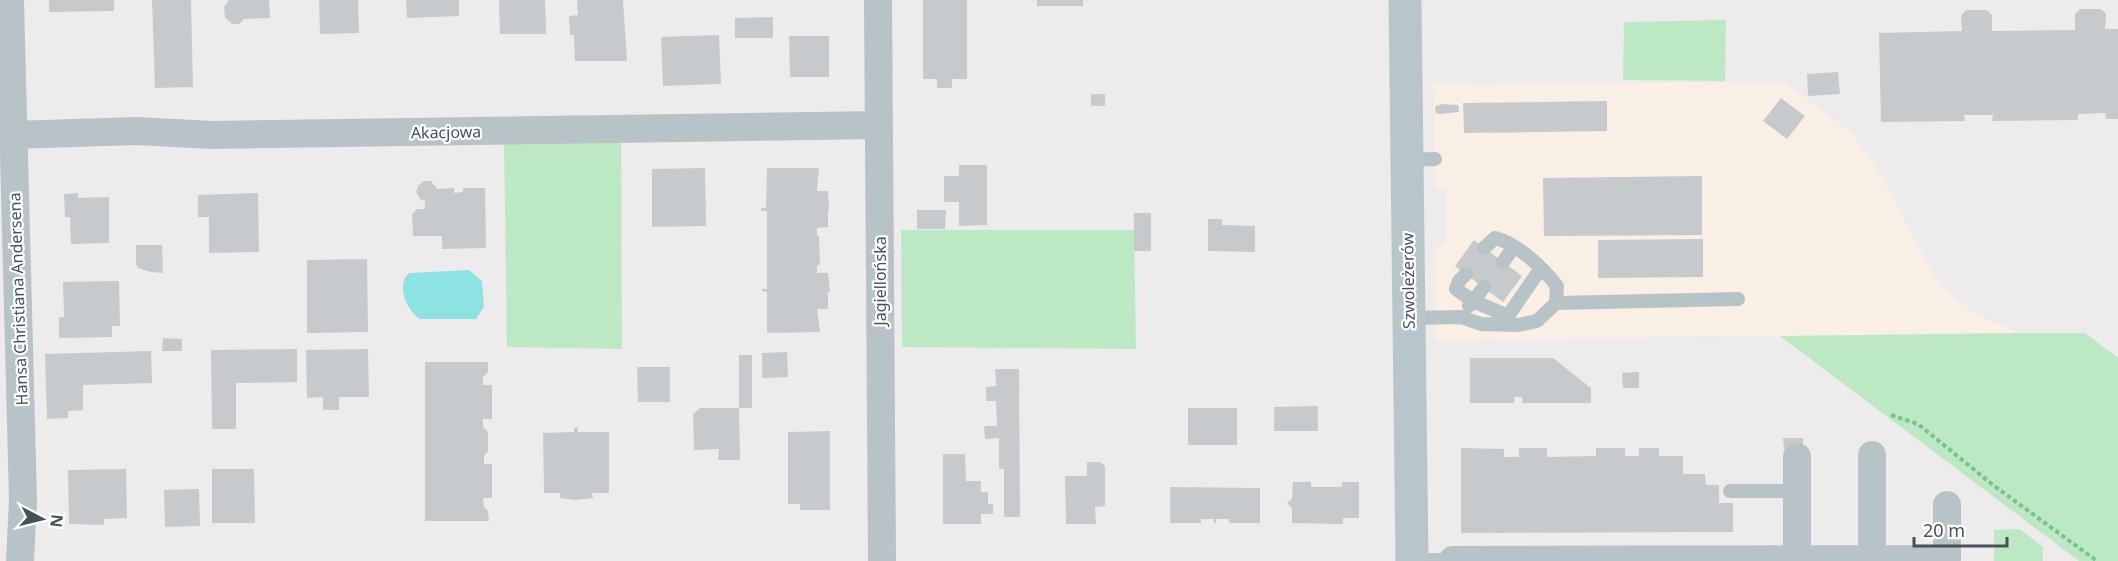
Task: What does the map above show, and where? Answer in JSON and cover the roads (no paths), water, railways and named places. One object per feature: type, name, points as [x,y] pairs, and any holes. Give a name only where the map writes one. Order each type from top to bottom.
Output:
[{"type":"street","name":"Hansa Christiana Andersena","points":[[10,0],[16,370],[24,501],[20,561]]},
{"type":"street","name":"Jagiellońska","points":[[878,0],[882,561]]},
{"type":"street","name":"Szwoleżerów","points":[[1405,0],[1420,159],[1409,318],[1412,561]]},
{"type":"street","name":"Akacjowa","points":[[13,135],[137,131],[212,135],[879,126]]},
{"type":"street","points":[[1872,455],[1872,559]]},
{"type":"street","points":[[1797,457],[1797,559]]},
{"type":"street","points":[[1453,560],[1947,559],[1947,505]]},
{"type":"lane","points":[[1484,248],[1495,238],[1514,247],[1541,268],[1557,285],[1556,303]]},
{"type":"lane","points":[[1503,262],[1514,247]]},
{"type":"lane","points":[[1466,274],[1459,280],[1456,289],[1473,301],[1508,316],[1541,268]]},
{"type":"lane","points":[[1461,317],[1484,287]]},
{"type":"lane","points":[[1409,318],[1461,317],[1481,324],[1518,325],[1537,321],[1556,303],[1738,299]]},
{"type":"lane","points":[[1730,491],[1797,491]]},
{"type":"lane","points":[[1412,561],[1453,560]]},
{"type":"water","points":[[469,270],[482,281],[484,307],[476,319],[420,319],[407,304],[403,284],[409,273]]}]
